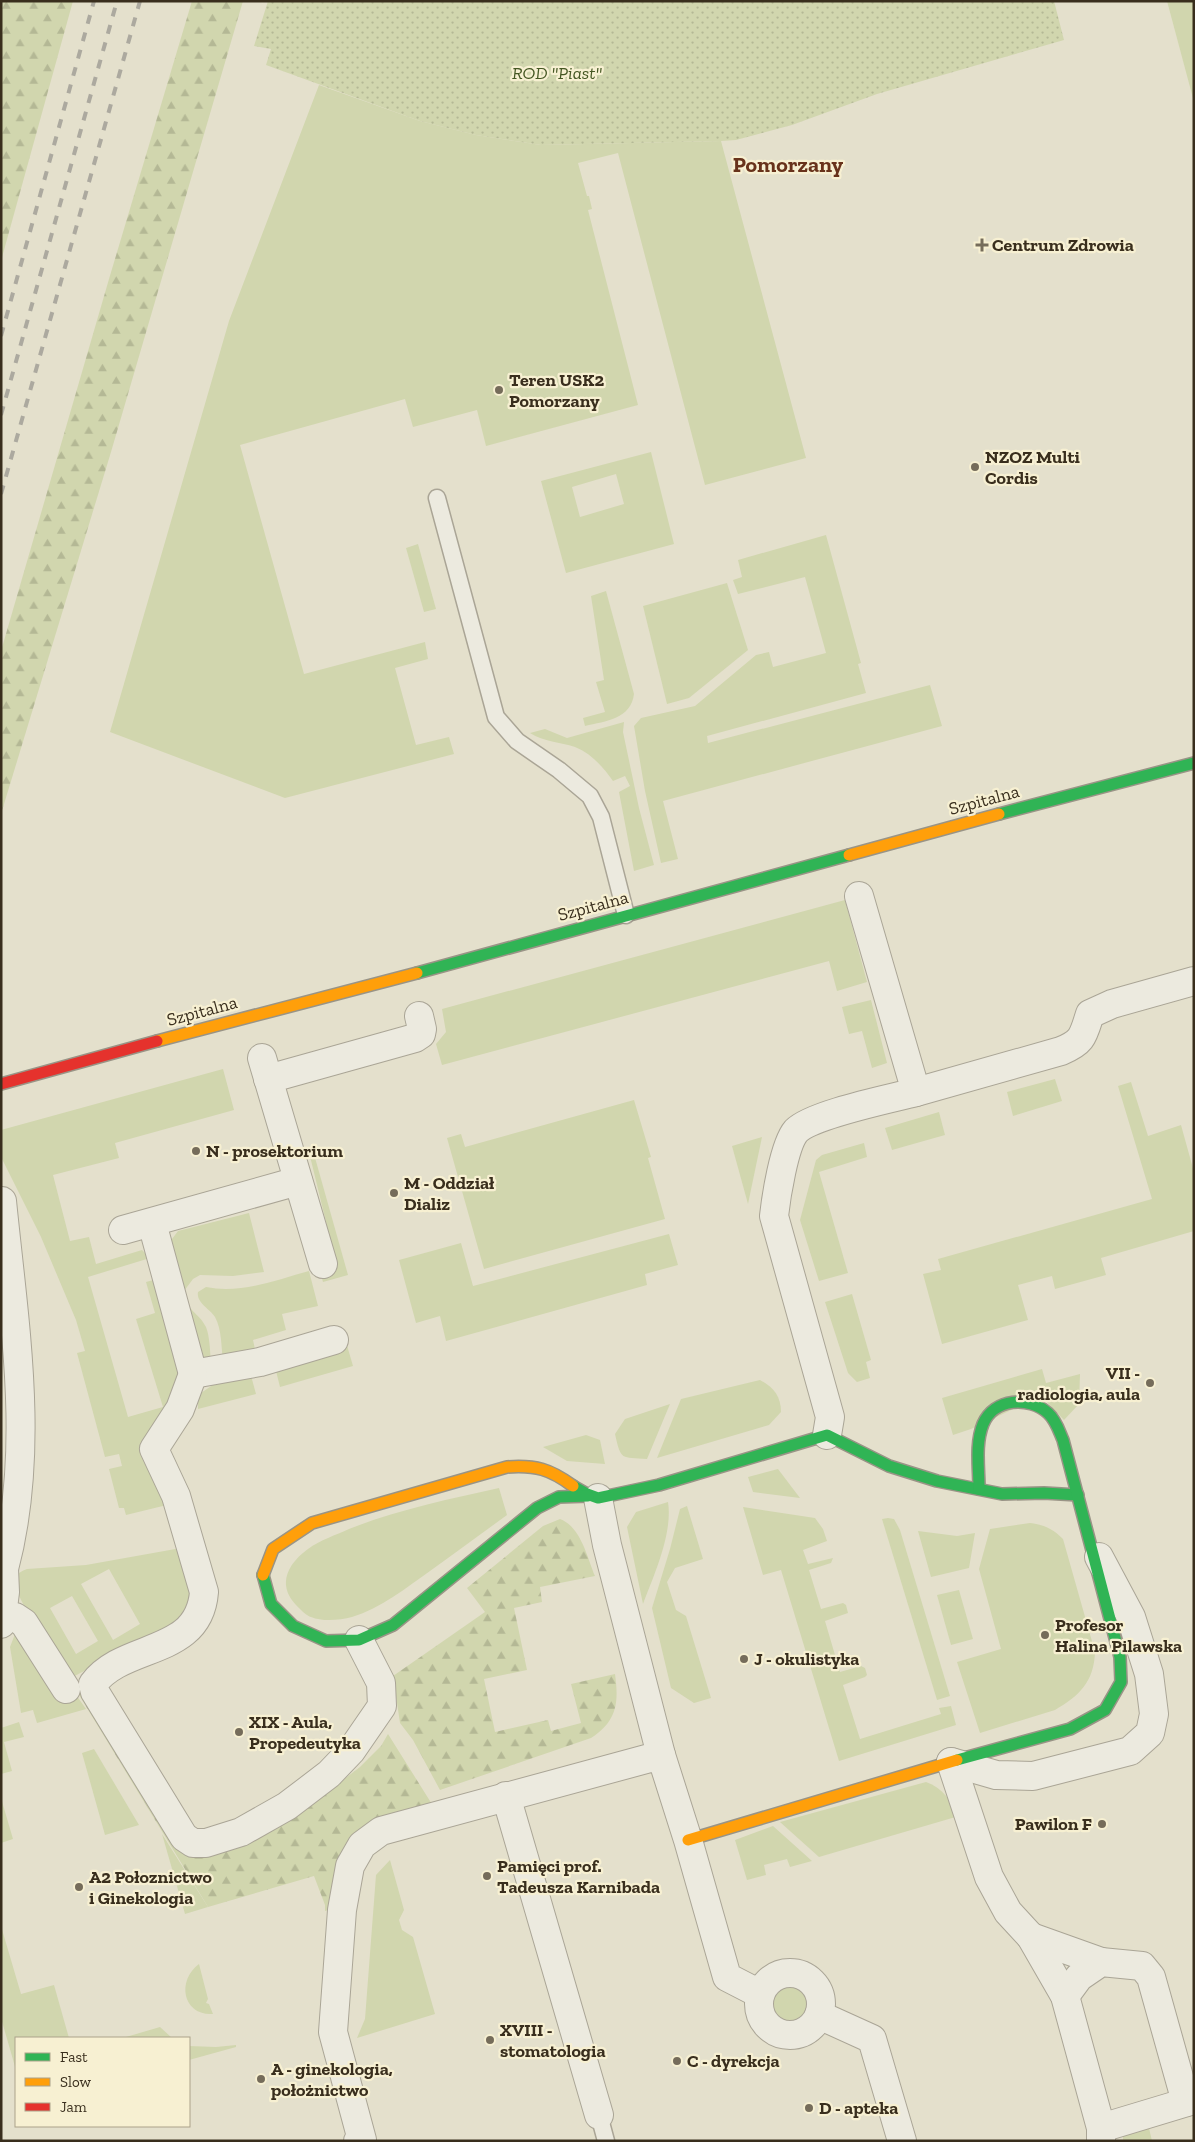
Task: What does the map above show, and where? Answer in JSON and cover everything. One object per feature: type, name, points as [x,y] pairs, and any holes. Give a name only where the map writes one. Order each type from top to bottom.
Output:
[{"type":"street","name":"Szpitalna","points":[[1,1084],[1194,763]]},
{"type":"street","points":[[859,896],[916,1092]]},
{"type":"street","points":[[827,1435],[830,1417],[774,1216],[776,1195],[784,1160],[795,1132],[813,1119],[1061,1051],[1076,1045],[1084,1033],[1090,1014],[1112,1004],[1194,981]]},
{"type":"street","points":[[323,1264],[265,1068],[415,1038],[421,1034],[422,1029],[419,1016]]},
{"type":"street","points":[[123,1230],[298,1181]]},
{"type":"street","points":[[2,1201],[21,1392],[18,1487],[3,1569],[3,1620],[15,1617],[24,1623],[66,1688]]},
{"type":"street","points":[[152,1222],[193,1374],[180,1409],[154,1449],[176,1496],[204,1592],[203,1605],[196,1621],[179,1637],[124,1661],[98,1676],[93,1684],[94,1692],[184,1837],[192,1843],[206,1843],[241,1832],[287,1806],[330,1774],[351,1751],[382,1706],[381,1683],[359,1640]]},
{"type":"street","points":[[193,1374],[260,1362],[334,1340]]},
{"type":"street","points":[[688,1840],[951,1762],[1070,1729],[1105,1710],[1121,1682],[1120,1657],[1092,1544],[1063,1440],[1056,1424],[1047,1413],[1022,1400],[1007,1403],[994,1409],[984,1423],[979,1450],[979,1489]]},
{"type":"street","points":[[760,1994],[726,1977],[688,1840],[661,1755],[593,1497],[555,1473],[531,1465],[507,1467],[312,1523],[273,1549],[263,1575],[271,1604],[293,1626],[326,1642],[359,1640],[393,1625],[537,1508],[559,1497],[593,1497],[659,1485],[827,1435],[889,1466],[937,1481],[1002,1494],[1044,1493],[1078,1495]]},
{"type":"street","points":[[951,1762],[996,1775],[1033,1776],[1130,1751],[1150,1733],[1154,1714],[1149,1674],[1131,1617],[1092,1544]]},
{"type":"street","points":[[361,2140],[332,2032],[342,1910],[350,1866],[362,1845],[380,1831],[661,1755]]},
{"type":"street","points":[[951,1762],[989,1878],[1008,1912],[1030,1937],[1065,1996],[1101,2134],[1190,2101],[1151,1977],[1142,1966],[1101,1962],[1030,1937]]},
{"type":"street","points":[[506,1796],[602,2128]]},
{"type":"street","points":[[1065,1996],[1078,1977],[1101,1962]]},
{"type":"street","points":[[784,1973],[795,1973],[805,1977],[819,1993],[821,2004],[819,2014],[813,2024],[805,2030],[795,2034],[779,2032],[766,2024],[760,2014],[760,1994],[766,1984],[774,1977],[784,1973]]},
{"type":"street","points":[[819,2014],[872,2039],[902,2141]]},
{"type":"lane","points":[[437,498],[496,717],[517,740],[559,770],[590,796],[601,817],[626,915]]},
{"type":"green space","points":[[1,1],[73,1],[1,261]]},
{"type":"green space","points":[[192,1],[243,1],[111,452],[1,814],[1,651]]},
{"type":"green space","name":"ROD \"Piast\"","points":[[268,1],[1054,1],[1064,40],[877,94],[792,125],[736,140],[541,145],[476,135],[420,121],[266,65],[271,49],[254,46]]},
{"type":"green space","points":[[1167,1],[1194,1],[1194,102]]},
{"type":"green space","points":[[319,85],[420,121],[476,135],[541,145],[721,141],[806,458],[705,485],[618,153],[578,163],[587,196],[589,196],[592,209],[588,210],[638,405],[486,446],[477,410],[413,427],[405,399],[240,445],[304,674],[425,642],[428,659],[395,668],[416,745],[449,737],[454,754],[285,798],[110,732],[229,321]]},
{"type":"green space","points":[[651,452],[674,544],[566,573],[541,481]],"holes":[[[616,474],[624,504],[580,517],[572,487]]]},
{"type":"green space","points":[[826,535],[861,663],[858,664],[866,693],[707,736],[708,743],[930,685],[942,726],[663,801],[678,859],[661,863],[645,791],[634,726],[641,718],[695,706],[756,655],[769,652],[773,667],[826,653],[805,577],[738,594],[733,580],[742,577],[738,560]]},
{"type":"green space","points":[[418,544],[436,609],[424,612],[406,548]]},
{"type":"green space","points":[[727,583],[748,650],[689,698],[667,704],[643,606]]},
{"type":"green space","points":[[606,591],[634,694],[632,702],[623,714],[616,718],[585,726],[583,718],[605,712],[596,682],[604,680],[591,596]]},
{"type":"green space","points":[[624,722],[623,732],[639,808],[654,865],[634,871],[619,792],[630,786],[625,776],[613,781],[597,761],[587,753],[575,747],[552,742],[530,733],[545,729],[567,738]]},
{"type":"green space","points":[[845,900],[867,982],[837,991],[829,961],[442,1065],[436,1044],[446,1032],[442,1009]]},
{"type":"green space","points":[[871,1000],[887,1063],[872,1068],[862,1031],[849,1034],[842,1007]]},
{"type":"green space","points":[[223,1069],[234,1110],[115,1143],[119,1158],[53,1175],[70,1241],[89,1237],[96,1264],[142,1250],[150,1258],[88,1277],[128,1417],[163,1407],[136,1319],[155,1313],[146,1282],[157,1279],[184,1373],[151,1440],[171,1504],[126,1515],[124,1508],[119,1508],[109,1469],[122,1466],[119,1454],[105,1457],[77,1353],[85,1351],[76,1320],[41,1237],[1,1157],[1,1130]]},
{"type":"green space","points":[[1055,1079],[1062,1101],[1013,1116],[1007,1092]]},
{"type":"green space","points":[[1131,1082],[1148,1136],[1181,1125],[1194,1172],[1194,1231],[1101,1258],[1106,1275],[1055,1289],[1052,1276],[1018,1285],[1028,1320],[942,1344],[923,1274],[941,1270],[938,1259],[1152,1199],[1118,1086]]},
{"type":"green space","points":[[634,1100],[651,1157],[648,1158],[665,1219],[484,1269],[447,1138],[461,1134],[465,1147]]},
{"type":"green space","points":[[939,1112],[945,1135],[892,1150],[885,1128]]},
{"type":"green space","points":[[762,1137],[748,1204],[732,1146]]},
{"type":"green space","points":[[864,1143],[867,1157],[819,1172],[848,1273],[819,1281],[800,1220],[816,1160],[822,1155]]},
{"type":"green space","points":[[312,1147],[348,1275],[323,1282],[319,1268],[336,1263],[308,1148]]},
{"type":"green space","points":[[249,1213],[264,1272],[233,1276],[200,1275],[193,1279],[184,1291],[190,1308],[203,1322],[208,1335],[211,1363],[199,1365],[169,1243],[178,1231]]},
{"type":"green space","points":[[669,1234],[678,1265],[645,1274],[647,1285],[446,1341],[440,1316],[416,1323],[399,1260],[461,1243],[473,1286]]},
{"type":"green space","points":[[309,1271],[318,1306],[282,1314],[286,1330],[253,1340],[256,1354],[223,1360],[217,1322],[213,1314],[199,1299],[198,1292],[206,1287],[232,1289],[258,1285]]},
{"type":"green space","points":[[852,1294],[871,1360],[866,1362],[870,1378],[857,1382],[848,1373],[825,1302]]},
{"type":"green space","points":[[346,1342],[353,1366],[280,1387],[274,1363]]},
{"type":"green space","points":[[1042,1369],[1046,1383],[1080,1374],[1079,1404],[1064,1420],[1041,1396],[971,1429],[953,1435],[942,1398]]},
{"type":"green space","points":[[250,1372],[256,1394],[198,1409],[198,1395],[226,1376]]},
{"type":"green space","points":[[760,1380],[775,1393],[781,1406],[781,1412],[769,1425],[657,1458],[681,1399]]},
{"type":"green space","points":[[670,1404],[647,1459],[624,1456],[619,1449],[615,1434],[625,1419]]},
{"type":"green space","points":[[586,1435],[600,1440],[605,1464],[567,1461],[543,1447]]},
{"type":"green space","points":[[778,1469],[800,1498],[753,1492],[748,1477]]},
{"type":"green space","points":[[499,1488],[507,1515],[383,1603],[352,1617],[321,1620],[309,1616],[292,1600],[286,1584],[289,1569],[300,1555],[323,1540],[386,1516],[423,1505]]},
{"type":"green space","points":[[668,1502],[668,1527],[665,1540],[643,1604],[627,1527],[636,1512]]},
{"type":"green space","points":[[687,1506],[703,1559],[675,1568],[667,1582],[676,1610],[686,1616],[711,1698],[694,1703],[671,1688],[652,1608],[680,1509]]},
{"type":"green space","points":[[743,1507],[815,1518],[823,1529],[827,1541],[803,1550],[808,1564],[833,1558],[831,1563],[809,1570],[821,1609],[843,1603],[846,1605],[848,1613],[825,1621],[840,1672],[861,1666],[865,1668],[867,1675],[865,1677],[843,1685],[860,1739],[941,1714],[939,1708],[951,1706],[956,1725],[839,1761],[781,1570],[763,1575]]},
{"type":"green space","points":[[560,1519],[567,1523],[578,1536],[595,1576],[540,1587],[542,1602],[514,1608],[527,1670],[484,1679],[495,1732],[548,1720],[551,1731],[581,1723],[571,1684],[615,1674],[617,1694],[611,1718],[600,1732],[591,1738],[440,1790],[413,1740],[400,1723],[393,1676],[485,1612],[467,1588],[543,1526]]},
{"type":"green space","points":[[882,1519],[894,1519],[900,1530],[950,1696],[937,1700]]},
{"type":"green space","points":[[1030,1523],[1048,1528],[1063,1539],[1095,1652],[1092,1672],[1084,1687],[1064,1705],[1055,1710],[980,1733],[957,1662],[1001,1649],[979,1569],[990,1529]]},
{"type":"green space","points":[[918,1531],[957,1536],[975,1533],[969,1568],[931,1577]]},
{"type":"green space","points":[[181,1548],[192,1600],[178,1621],[69,1679],[28,1613],[16,1587],[15,1579],[18,1574],[27,1569],[86,1565]],"holes":[[[109,1569],[140,1624],[113,1640],[81,1584]],[[72,1596],[98,1641],[76,1654],[50,1608]]]},
{"type":"green space","points":[[959,1590],[973,1639],[951,1645],[937,1595]]},
{"type":"green space","points":[[17,1629],[59,1700],[74,1692],[86,1709],[37,1723],[33,1710],[21,1713],[10,1647]]},
{"type":"green space","points":[[80,1688],[177,1847],[189,1856],[207,1856],[264,1835],[292,1819],[360,1767],[381,1746],[388,1734],[435,1809],[379,1824],[335,1908],[325,1911],[325,1905],[314,1876],[208,1907],[76,1690]]},
{"type":"green space","points":[[19,1722],[24,1737],[4,1742],[12,1771],[1,1774],[1,1728]]},
{"type":"green space","points":[[94,1749],[139,1825],[105,1835],[82,1753]]},
{"type":"green space","points":[[926,1782],[946,1796],[959,1816],[819,1857],[780,1822]]},
{"type":"green space","points":[[1,1798],[13,1839],[1,1843]]},
{"type":"green space","points":[[773,1826],[812,1861],[790,1867],[787,1859],[764,1865],[766,1875],[747,1880],[735,1840]]},
{"type":"green space","points":[[162,1834],[208,1907],[185,1914]]},
{"type":"green space","points":[[390,1860],[404,1910],[399,1920],[402,1930],[413,1937],[435,2014],[357,2038],[365,2019],[376,1875]]},
{"type":"green space","points":[[1,1926],[21,1994],[54,1985],[69,2037],[15,2037],[15,2067],[1,2018]]},
{"type":"green space","points":[[199,1964],[208,1999],[206,2003],[209,2004],[213,2014],[203,2013],[195,2009],[189,2004],[186,1996],[187,1979]]},
{"type":"green space","points":[[793,1983],[804,1989],[811,1997],[811,2013],[804,2022],[796,2024],[783,2023],[774,2019],[768,2006],[774,1992],[782,1986]]},
{"type":"green space","points":[[160,2027],[171,2037],[126,2037]]},
{"type":"green space","points":[[236,2045],[236,2047],[190,2060],[190,2046],[216,2047]]},
{"type":"green space","points":[[1149,2128],[1152,2141],[1123,2141],[1123,2135]]},
{"type":"railway","points":[[1,336],[94,1]]},
{"type":"railway","points":[[1,415],[117,1]]},
{"type":"railway","points":[[1,494],[140,1]]},
{"type":"traffic: fast","points":[[999,814],[1194,763]]},
{"type":"traffic: fast","points":[[417,973],[849,855]]},
{"type":"traffic: fast","points":[[957,1760],[1070,1729],[1105,1710],[1121,1682],[1120,1657],[1063,1440],[1055,1422],[1048,1413],[1031,1404],[1012,1402],[995,1409],[988,1415],[983,1424],[979,1440],[979,1489]]},
{"type":"traffic: fast","points":[[573,1486],[598,1498],[659,1485],[827,1435],[889,1466],[937,1481],[1002,1494],[1044,1493],[1078,1495]]},
{"type":"traffic: fast","points":[[263,1575],[271,1604],[293,1626],[326,1641],[359,1640],[393,1625],[537,1508],[559,1497],[588,1496]]},
{"type":"traffic: slow","points":[[849,855],[999,814]]},
{"type":"traffic: slow","points":[[157,1041],[417,973]]},
{"type":"traffic: slow","points":[[263,1575],[273,1549],[312,1523],[507,1467],[542,1469],[573,1486]]},
{"type":"traffic: slow","points":[[688,1840],[957,1760]]},
{"type":"traffic: jam","points":[[1,1084],[157,1041]]},
{"type":"place","name":"Centrum Zdrowia","points":[[982,245]]},
{"type":"place","name":"Teren USK2 Pomorzany","points":[[499,390]]},
{"type":"place","name":"NZOZ Multi Cordis","points":[[975,467]]},
{"type":"place","name":"N - prosektorium","points":[[196,1151]]},
{"type":"place","name":"M - Oddział Dializ","points":[[394,1193]]},
{"type":"place","name":"VII - radiologia, aula","points":[[1150,1383]]},
{"type":"place","name":"Profesor Halina Pilawska","points":[[1045,1635]]},
{"type":"place","name":"J - okulistyka","points":[[744,1659]]},
{"type":"place","name":"XIX - Aula, Propedeutyka","points":[[239,1732]]},
{"type":"place","name":"Pawilon F","points":[[1102,1824]]},
{"type":"place","name":"Pamięci prof. Tadeusza Karnibada","points":[[487,1876]]},
{"type":"place","name":"A2 Połoznictwo i Ginekologia","points":[[79,1887]]},
{"type":"place","name":"XVIII - stomatologia","points":[[490,2040]]},
{"type":"place","name":"C - dyrekcja","points":[[677,2061]]},
{"type":"place","name":"A - ginekologia, położnictwo","points":[[261,2079]]},
{"type":"place","name":"D - apteka","points":[[809,2108]]},
{"type":"district","name":"Pomorzany","points":[[788,164]]}]
